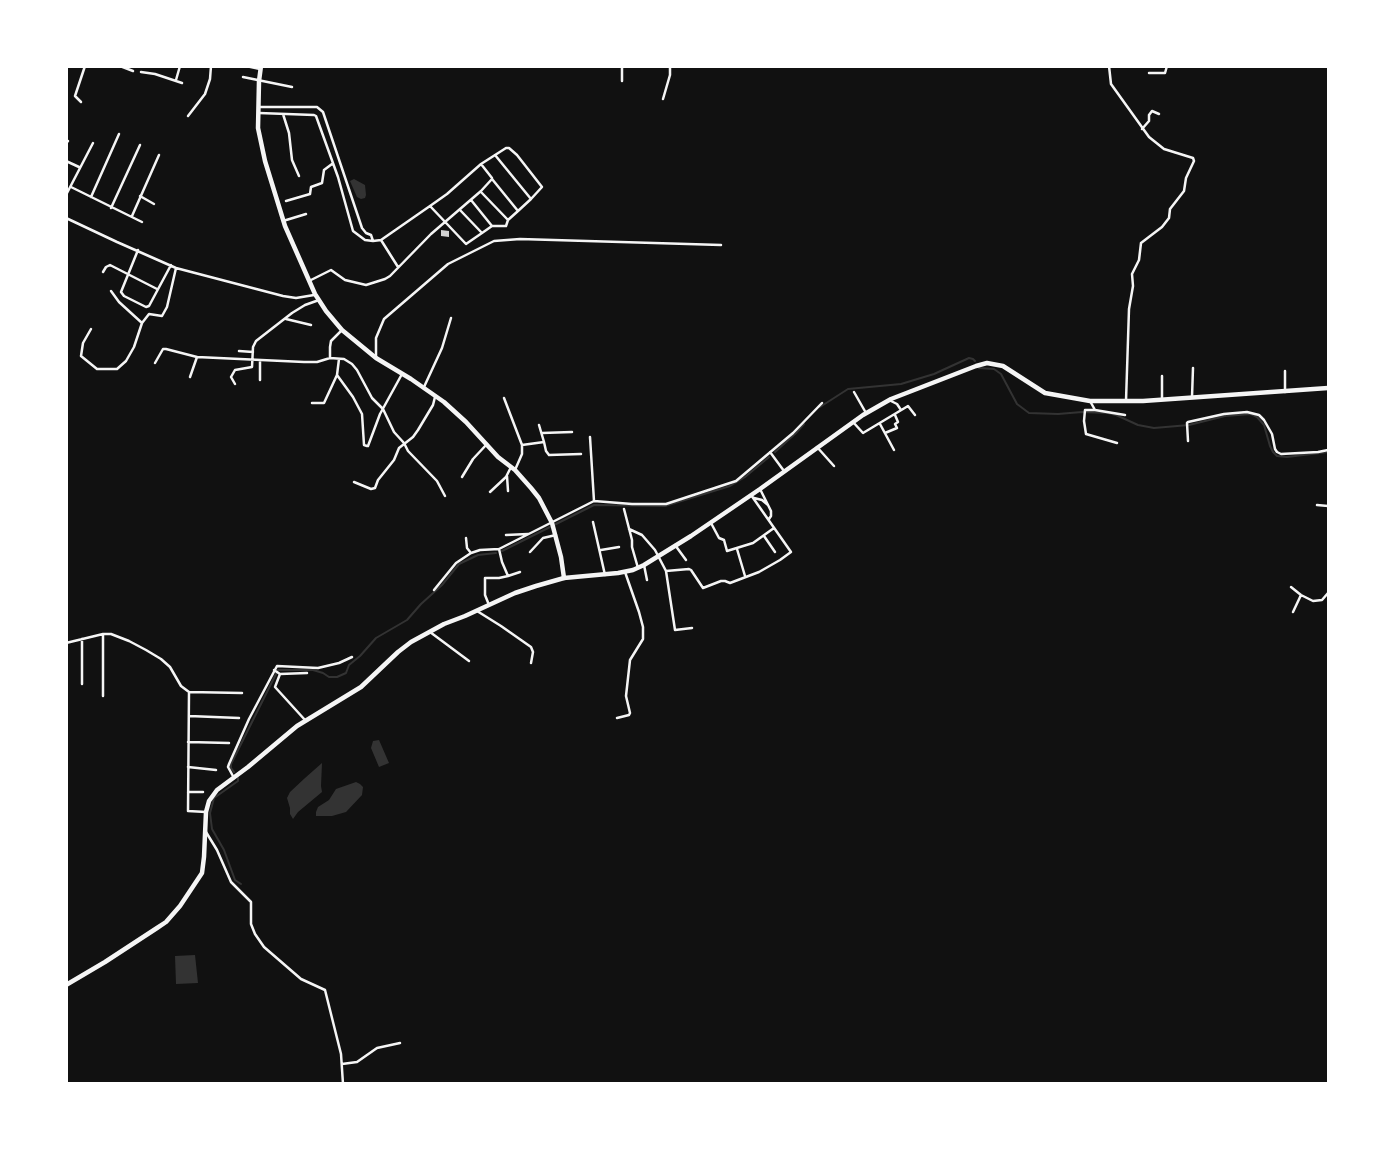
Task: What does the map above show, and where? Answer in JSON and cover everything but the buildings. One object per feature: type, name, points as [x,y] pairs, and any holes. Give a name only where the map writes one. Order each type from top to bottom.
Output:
[{"type":"main road","points":[[260,68],[258,128],[265,161],[283,221],[299,262],[317,297],[342,330],[376,358],[424,388],[457,413],[539,498],[556,535],[564,578]]},
{"type":"main road","points":[[66,985],[166,922],[190,891],[202,873],[206,812],[214,793],[305,720],[361,687],[414,640],[515,593],[564,578],[625,572],[644,565],[752,497],[817,447],[889,400],[988,363],[1003,366],[1045,393],[1090,401],[1328,388]]},
{"type":"street","points":[[81,102],[75,96],[85,66]]},
{"type":"street","points":[[175,82],[180,66]]},
{"type":"street","points":[[188,116],[205,94],[211,66]]},
{"type":"street","points":[[246,66],[260,68]]},
{"type":"street","points":[[622,66],[622,82]]},
{"type":"street","points":[[663,99],[670,66]]},
{"type":"street","points":[[859,66],[864,66]]},
{"type":"street","points":[[1109,66],[1111,84],[1142,129],[1164,149],[1189,156],[1194,161],[1184,191],[1170,209],[1169,218],[1141,243],[1139,260],[1132,274],[1126,401]]},
{"type":"street","points":[[1149,74],[1165,73],[1167,66]]},
{"type":"street","points":[[123,67],[133,71]]},
{"type":"street","points":[[141,72],[182,83]]},
{"type":"street","points":[[243,77],[292,87]]},
{"type":"street","points":[[258,107],[317,107],[323,112],[362,228],[371,235],[373,241]]},
{"type":"street","points":[[1142,129],[1149,121],[1152,111],[1159,114]]},
{"type":"street","points":[[258,113],[316,115],[338,177],[353,231],[365,240],[381,240],[506,148],[517,155],[542,187],[508,220],[506,226],[492,226],[466,244],[430,206]]},
{"type":"street","points":[[283,114],[293,162],[299,176]]},
{"type":"street","points":[[91,197],[120,134]]},
{"type":"street","points":[[66,195],[93,143]]},
{"type":"street","points":[[111,208],[140,145]]},
{"type":"street","points":[[131,217],[159,155]]},
{"type":"street","points":[[495,155],[531,199]]},
{"type":"street","points":[[66,161],[80,168]]},
{"type":"street","points":[[286,201],[310,194],[311,187],[322,183],[324,170],[332,164]]},
{"type":"street","points":[[481,164],[518,211]]},
{"type":"street","points":[[310,281],[331,270],[345,280],[361,285],[371,285],[390,276],[492,178]]},
{"type":"street","points":[[71,187],[142,222]]},
{"type":"street","points":[[481,191],[508,220]]},
{"type":"street","points":[[141,196],[154,204]]},
{"type":"street","points":[[471,200],[492,226]]},
{"type":"street","points":[[460,210],[482,233]]},
{"type":"street","points":[[283,221],[306,214]]},
{"type":"street","points":[[66,218],[176,268],[283,296],[317,297]]},
{"type":"street","points":[[376,358],[376,338],[384,319],[448,264],[494,241],[520,239],[721,245]]},
{"type":"street","points":[[381,240],[398,267]]},
{"type":"street","points":[[138,250],[121,292],[130,299],[148,307],[171,265]]},
{"type":"street","points":[[103,272],[110,265],[157,290]]},
{"type":"street","points":[[91,329],[83,343],[81,356],[97,369],[117,369],[126,361],[142,323],[149,314],[160,317],[163,315],[176,268]]},
{"type":"street","points":[[111,291],[142,323]]},
{"type":"street","points":[[234,384],[231,377],[233,372],[251,368],[254,344],[270,329],[317,297]]},
{"type":"street","points":[[127,309],[130,299]]},
{"type":"street","points":[[424,388],[442,348],[451,318]]},
{"type":"street","points":[[286,319],[310,325]]},
{"type":"street","points":[[331,358],[331,341],[342,330]]},
{"type":"street","points":[[155,363],[163,349],[197,357],[317,362],[331,358],[344,359],[352,364],[372,398],[383,409],[394,432],[437,481],[445,496]]},
{"type":"street","points":[[239,351],[253,352]]},
{"type":"street","points":[[190,377],[197,357]]},
{"type":"street","points":[[312,402],[324,403],[337,375],[339,358]]},
{"type":"street","points":[[260,360],[260,380]]},
{"type":"street","points":[[1192,397],[1193,368]]},
{"type":"street","points":[[1285,371],[1285,391]]},
{"type":"street","points":[[337,375],[362,414],[365,446],[369,445],[383,409],[402,374]]},
{"type":"street","points":[[1162,376],[1162,399]]},
{"type":"street","points":[[855,392],[866,413]]},
{"type":"street","points":[[354,482],[375,488],[397,451],[418,430],[435,397]]},
{"type":"street","points":[[490,492],[513,469],[522,454],[522,445],[504,398]]},
{"type":"street","points":[[889,400],[901,410]]},
{"type":"street","points":[[1090,401],[1096,410]]},
{"type":"street","points":[[434,590],[456,563],[471,553],[499,549],[594,501],[666,504],[736,481],[793,433],[822,403]]},
{"type":"street","points":[[853,422],[863,433],[909,406],[915,415]]},
{"type":"street","points":[[1116,443],[1086,434],[1084,412],[1096,410],[1125,415]]},
{"type":"street","points":[[1188,441],[1188,422],[1247,412],[1259,415],[1264,420],[1272,433],[1275,449],[1281,454],[1328,450]]},
{"type":"street","points":[[885,433],[897,428],[895,415]]},
{"type":"street","points":[[880,424],[894,450]]},
{"type":"street","points":[[539,425],[549,454],[581,454]]},
{"type":"street","points":[[542,433],[572,432]]},
{"type":"street","points":[[590,437],[594,501]]},
{"type":"street","points":[[522,445],[544,442]]},
{"type":"street","points":[[462,477],[487,443]]},
{"type":"street","points":[[817,447],[834,466]]},
{"type":"street","points":[[770,452],[784,471]]},
{"type":"street","points":[[507,476],[508,491]]},
{"type":"street","points":[[760,489],[771,511],[769,520]]},
{"type":"street","points":[[752,497],[769,505]]},
{"type":"street","points":[[666,571],[689,569],[703,588],[721,581],[730,583],[745,577],[780,561],[791,552],[752,497]]},
{"type":"street","points":[[1317,505],[1328,506]]},
{"type":"street","points":[[624,509],[638,568]]},
{"type":"street","points":[[593,522],[605,575]]},
{"type":"street","points":[[710,522],[719,538],[724,540],[726,551],[753,543],[774,528]]},
{"type":"street","points":[[629,529],[642,535],[655,550],[666,571],[675,630],[692,628]]},
{"type":"street","points":[[506,535],[531,534]]},
{"type":"street","points":[[530,552],[543,538],[556,535]]},
{"type":"street","points":[[764,536],[775,552]]},
{"type":"street","points":[[466,538],[467,549],[471,553]]},
{"type":"street","points":[[675,545],[685,560]]},
{"type":"street","points":[[601,550],[619,547]]},
{"type":"street","points":[[499,549],[508,576]]},
{"type":"street","points":[[737,549],[745,577]]},
{"type":"street","points":[[644,565],[647,580]]},
{"type":"street","points":[[489,605],[485,595],[485,578],[499,578],[520,572]]},
{"type":"street","points":[[617,718],[629,715],[626,696],[630,660],[643,639],[643,627],[625,572]]},
{"type":"street","points":[[1291,587],[1313,601],[1328,593]]},
{"type":"street","points":[[1293,612],[1301,595]]},
{"type":"street","points":[[477,611],[531,647],[531,663]]},
{"type":"street","points":[[430,632],[469,662]]},
{"type":"street","points":[[103,634],[103,696]]},
{"type":"street","points":[[66,643],[111,634],[161,659],[175,674],[181,686],[189,692],[242,693]]},
{"type":"street","points":[[82,639],[82,684]]},
{"type":"street","points":[[305,720],[275,687],[279,666],[318,667],[352,657]]},
{"type":"street","points":[[277,672],[307,673]]},
{"type":"street","points":[[234,778],[229,764],[248,719],[277,672]]},
{"type":"street","points":[[189,692],[188,811],[206,812]]},
{"type":"street","points":[[189,716],[239,718]]},
{"type":"street","points":[[188,742],[229,743]]},
{"type":"street","points":[[188,767],[216,770]]},
{"type":"street","points":[[188,792],[203,792]]},
{"type":"street","points":[[204,829],[231,882],[251,902],[251,924],[264,947],[301,979],[325,990],[338,1038],[343,1083]]},
{"type":"street","points":[[342,1065],[357,1062],[377,1048],[400,1043]]},
{"type":"shaded area","points":[[354,179],[365,185],[365,198],[357,197],[350,181]]},
{"type":"shaded area","points":[[379,740],[389,763],[379,767],[371,748],[373,741]]},
{"type":"shaded area","points":[[322,763],[322,792],[293,819],[287,798],[290,792]]},
{"type":"shaded area","points":[[356,782],[363,787],[362,795],[346,812],[332,816],[316,816],[318,807],[329,800],[336,789]]},
{"type":"shaded area","points":[[195,955],[198,983],[176,984],[175,956]]},
{"type":"waterway","points":[[820,407],[848,389],[901,384],[934,374],[969,358],[975,361]]},
{"type":"waterway","points":[[979,368],[994,369],[1001,374],[1017,404],[1029,413],[1108,413],[1138,425],[1154,428],[1251,414],[1264,425],[1270,446],[1277,456],[1328,452]]},
{"type":"waterway","points":[[775,452],[804,424]]},
{"type":"waterway","points":[[502,551],[594,505],[665,506],[730,486],[769,457]]},
{"type":"waterway","points":[[234,772],[231,764],[278,670],[313,670],[329,677],[346,673],[349,665],[376,638],[407,620],[459,564],[478,555],[496,553]]},
{"type":"waterway","points":[[238,778],[238,781],[214,798],[210,813],[212,829],[224,850],[235,880],[241,884]]}]
